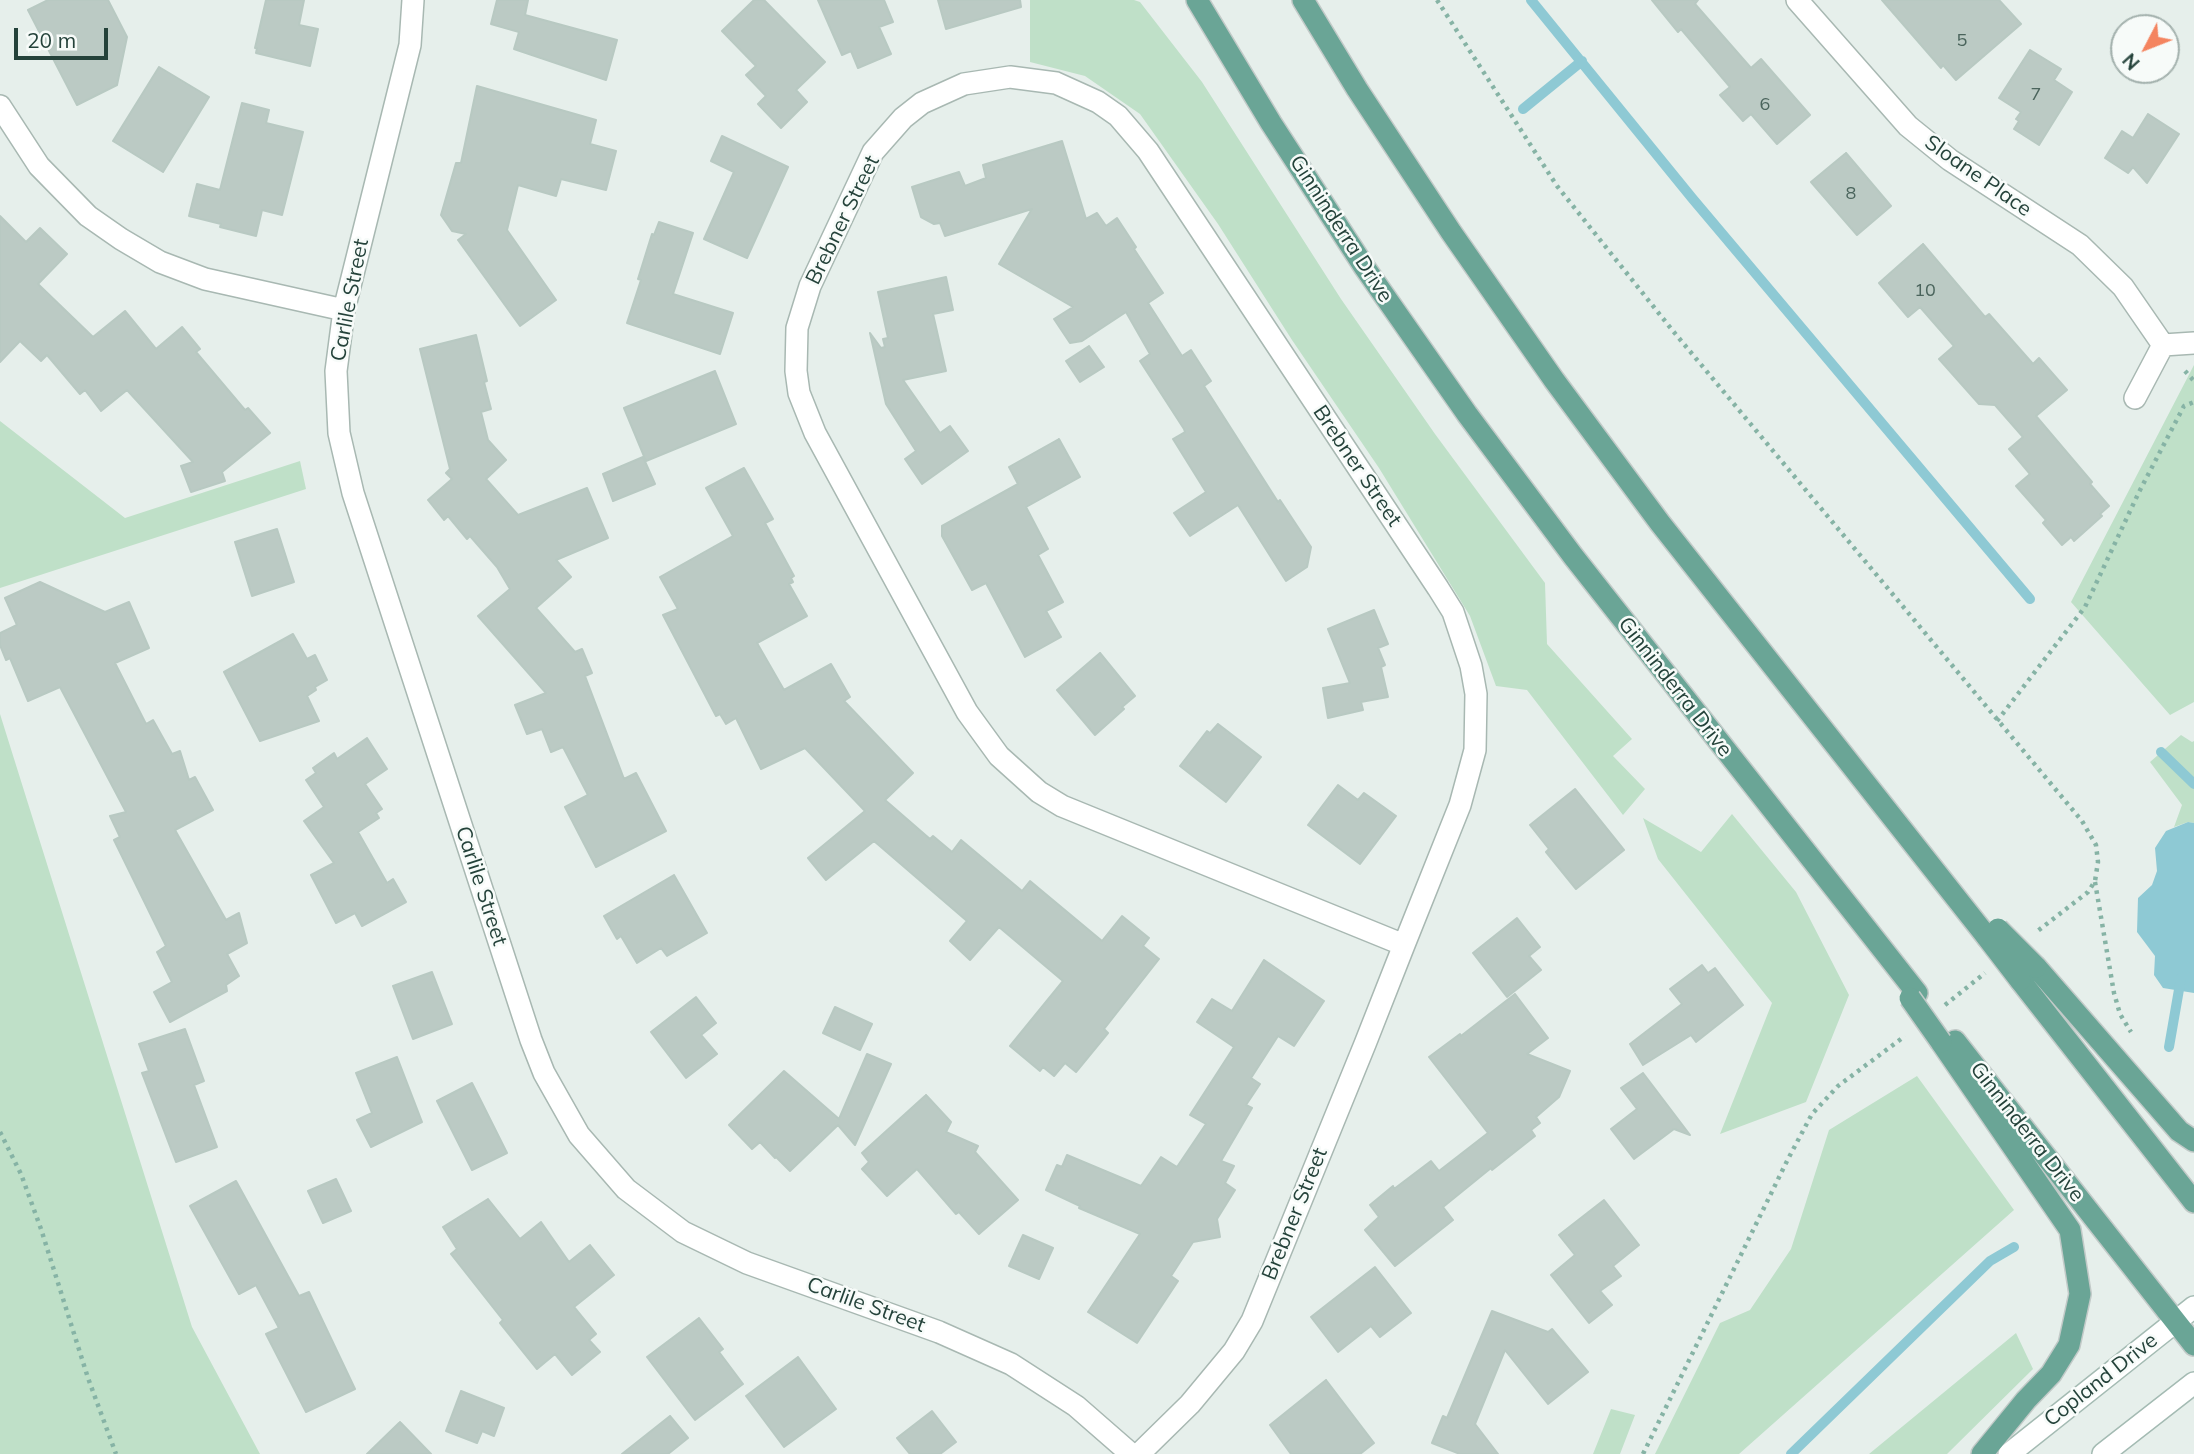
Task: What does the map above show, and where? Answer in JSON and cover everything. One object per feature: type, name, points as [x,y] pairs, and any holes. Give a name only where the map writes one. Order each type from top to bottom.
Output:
[{"type":"main road","name":"Ginninderra Drive","points":[[1197,0],[1365,268],[1467,414],[1573,556],[1840,896],[1946,1038],[2194,1345]]},
{"type":"main road","points":[[1303,0],[1357,89],[1451,232],[1554,380],[1660,523],[1907,834],[2028,974],[2179,1131],[2194,1141]]},
{"type":"main road","points":[[2028,974],[2194,1202]]},
{"type":"main road","points":[[1946,1038],[2070,1230],[2080,1294],[2069,1345],[2057,1364],[1982,1454]]},
{"type":"street","name":"Carlile Street","points":[[413,0],[410,45],[344,310],[336,371],[339,433],[353,493],[544,1073],[579,1135],[626,1189],[683,1232],[747,1263],[939,1332],[1011,1364],[1076,1406],[1131,1454]]},
{"type":"street","name":"Sloane Place","points":[[1797,0],[1908,126],[1950,160],[2080,245],[2123,286],[2163,345]]},
{"type":"street","name":"Brebner Street","points":[[1139,1454],[1190,1404],[1234,1351],[1252,1321],[1404,945],[1460,805],[1475,750],[1476,694],[1471,666],[1452,612],[1431,576],[1148,151],[1118,116],[1098,102],[1056,83],[1010,77],[964,84],[922,103],[903,118],[873,152],[821,262],[797,327],[796,371],[799,393],[815,433],[967,712],[999,756],[1039,792],[1062,806],[1404,945]]},
{"type":"street","points":[[0,106],[38,166],[89,216],[121,239],[160,262],[205,279],[344,310]]},
{"type":"street","points":[[2135,398],[2163,345],[2194,343]]},
{"type":"street","name":"Copland Drive","points":[[2009,1454],[2194,1307]]},
{"type":"street","points":[[2103,1454],[2194,1383]]},
{"type":"path","points":[[1997,721],[2085,607],[2138,492],[2184,406],[2194,402]]},
{"type":"path","points":[[2095,881],[2114,993],[2120,1014],[2135,1039]]},
{"type":"path","points":[[0,1132],[21,1174],[41,1229],[88,1378],[116,1454]]},
{"type":"green space","points":[[1030,0],[1140,2],[1202,82],[1341,299],[1435,434],[1545,583],[1547,644],[1632,739],[1613,756],[1645,789],[1623,815],[1527,690],[1496,686],[1470,616],[1379,468],[1292,340],[1218,224],[1140,114],[1085,76],[1030,62]]},
{"type":"green space","points":[[2194,365],[2194,702],[2170,715],[2071,602]]},
{"type":"green space","points":[[0,421],[125,518],[300,461],[306,489],[0,588]]},
{"type":"green space","points":[[0,714],[192,1327],[260,1454],[0,1454]]},
{"type":"green space","points":[[2181,735],[2194,741],[2194,823],[2188,822],[2174,827],[2182,805],[2150,762]]},
{"type":"green space","points":[[1732,814],[1796,892],[1849,995],[1806,1102],[1720,1134],[1772,1003],[1658,859],[1643,818],[1701,852]]},
{"type":"green space","points":[[1917,1076],[2014,1210],[1739,1454],[1655,1454],[1720,1323],[1750,1310],[1791,1249],[1829,1130]]},
{"type":"green space","points":[[2016,1333],[2033,1369],[1947,1454],[1869,1454]]},
{"type":"green space","points":[[1611,1409],[1635,1415],[1620,1454],[1593,1454]]},
{"type":"water","points":[[2188,822],[2194,823],[2194,993],[2163,988],[2154,975],[2155,956],[2137,932],[2138,898],[2152,885],[2157,871],[2155,848],[2166,831]]},
{"type":"building","points":[[48,0],[108,0],[127,37],[117,85],[77,105],[28,10]]},
{"type":"building","points":[[266,0],[304,0],[299,25],[318,29],[310,66],[256,53]]},
{"type":"building","points":[[497,0],[528,0],[525,15],[617,40],[606,80],[514,49],[519,32],[491,24]]},
{"type":"building","points":[[754,0],[764,0],[825,62],[796,90],[807,102],[781,128],[758,104],[766,96],[746,75],[756,66],[722,31]]},
{"type":"building","points":[[818,0],[884,0],[893,22],[879,27],[891,54],[858,68],[851,51],[842,55]]},
{"type":"building","points":[[938,0],[1020,0],[1021,7],[946,29]]},
{"type":"building","points":[[1652,0],[1698,0],[1695,4],[1751,68],[1761,59],[1810,115],[1777,144],[1751,114],[1743,121],[1720,95],[1730,87],[1681,29],[1678,32]]},
{"type":"building","points":[[1882,0],[1999,0],[2021,24],[1956,80],[1943,65],[1941,68]]},
{"type":"building","points":[[2030,50],[2061,69],[2054,80],[2072,92],[2039,145],[2014,129],[2021,112],[1999,98]]},
{"type":"building","points":[[159,67],[209,97],[163,172],[113,141]]},
{"type":"building","points":[[477,86],[596,120],[590,144],[616,151],[606,190],[561,179],[556,196],[518,185],[507,230],[556,300],[520,326],[458,240],[466,234],[452,231],[441,215],[456,163],[461,163]]},
{"type":"building","points":[[242,103],[269,110],[266,123],[303,132],[282,215],[262,210],[256,236],[189,216],[197,184],[220,190]]},
{"type":"building","points":[[2148,114],[2179,134],[2147,183],[2133,167],[2128,173],[2105,158],[2122,131],[2133,138]]},
{"type":"building","points":[[722,136],[788,167],[747,258],[704,239],[734,172],[711,161]]},
{"type":"building","points":[[1062,141],[1086,219],[1097,213],[1106,226],[1117,218],[1163,293],[1148,303],[1182,356],[1191,350],[1211,381],[1204,386],[1278,502],[1280,500],[1311,547],[1307,567],[1286,581],[1238,505],[1190,536],[1174,513],[1206,492],[1173,439],[1185,432],[1184,429],[1140,361],[1150,354],[1126,312],[1082,341],[1070,343],[1054,319],[1073,307],[999,264],[1032,209],[945,236],[940,223],[934,224],[921,217],[912,187],[959,172],[965,186],[986,178],[983,165]]},
{"type":"building","points":[[1846,153],[1891,206],[1857,235],[1811,182]]},
{"type":"building","points":[[0,216],[26,242],[40,228],[67,254],[38,284],[93,337],[125,311],[156,349],[182,327],[200,349],[196,352],[245,410],[248,408],[270,433],[222,472],[225,481],[191,492],[181,466],[193,462],[127,390],[101,411],[85,390],[80,394],[47,355],[41,361],[20,341],[0,362]]},
{"type":"building","points":[[659,222],[693,233],[673,294],[733,313],[720,354],[627,323],[652,234],[654,235]]},
{"type":"building","points":[[1923,244],[1985,317],[1989,314],[2033,364],[2039,358],[2067,390],[2036,416],[2109,506],[2100,514],[2102,516],[2074,541],[2071,537],[2062,545],[2043,523],[2046,520],[2016,486],[2030,474],[2009,449],[2023,437],[1995,405],[1979,404],[1939,359],[1954,346],[1920,307],[1908,317],[1879,283]]},
{"type":"building","points":[[946,277],[953,310],[933,314],[946,371],[903,380],[940,433],[950,426],[968,451],[922,484],[905,459],[916,451],[886,404],[870,333],[881,348],[885,347],[883,339],[888,338],[878,292]]},
{"type":"building","points":[[476,335],[491,409],[481,412],[488,440],[506,460],[486,479],[518,515],[587,488],[608,538],[556,560],[571,577],[536,608],[575,652],[582,649],[592,673],[585,676],[624,779],[636,773],[666,831],[596,867],[565,807],[588,795],[563,747],[551,752],[542,729],[527,734],[515,705],[546,693],[478,616],[510,589],[497,567],[470,536],[467,539],[448,516],[444,520],[428,500],[452,479],[446,473],[450,469],[420,349]]},
{"type":"building","points":[[1089,346],[1104,367],[1080,382],[1066,361]]},
{"type":"building","points":[[715,371],[736,424],[646,461],[624,408]]},
{"type":"building","points":[[1059,439],[1080,477],[1026,507],[1048,549],[1038,555],[1063,602],[1046,611],[1061,637],[1025,657],[986,583],[972,590],[942,536],[942,526],[1018,484],[1009,467]]},
{"type":"building","points":[[643,457],[655,484],[613,501],[603,474]]},
{"type":"building","points":[[744,468],[773,519],[765,523],[794,576],[791,578],[793,582],[789,584],[807,616],[757,643],[784,690],[831,664],[850,697],[844,701],[913,773],[885,800],[930,839],[933,836],[952,852],[961,840],[1022,891],[1030,881],[1102,941],[1122,916],[1149,938],[1143,946],[1159,959],[1104,1029],[1108,1033],[1076,1072],[1065,1063],[1054,1076],[1043,1067],[1040,1071],[1010,1046],[1063,981],[999,927],[970,960],[950,941],[967,921],[874,841],[826,880],[808,858],[865,811],[805,748],[761,769],[736,718],[726,724],[720,714],[716,716],[663,615],[678,609],[660,577],[733,536],[706,488]]},
{"type":"building","points":[[277,529],[294,582],[252,596],[235,542]]},
{"type":"building","points":[[40,582],[105,612],[129,602],[149,648],[115,663],[146,724],[153,720],[172,754],[180,751],[189,780],[195,777],[213,810],[175,830],[226,920],[239,913],[247,943],[227,954],[239,976],[226,985],[227,991],[170,1022],[154,992],[172,982],[157,952],[166,946],[114,840],[120,837],[110,816],[126,812],[60,687],[28,701],[10,658],[6,660],[0,645],[0,633],[17,625],[5,598]]},
{"type":"building","points":[[1374,610],[1388,644],[1378,648],[1385,665],[1381,667],[1388,697],[1361,702],[1363,710],[1328,718],[1323,688],[1350,683],[1328,629]]},
{"type":"building","points":[[293,634],[307,659],[315,655],[327,680],[307,696],[319,721],[260,741],[224,672]]},
{"type":"building","points":[[1100,653],[1135,696],[1095,735],[1057,690]]},
{"type":"building","points":[[1218,724],[1261,757],[1226,802],[1180,766],[1207,731],[1210,733]]},
{"type":"building","points":[[367,738],[387,769],[365,784],[382,809],[376,813],[379,818],[358,832],[387,883],[393,879],[406,902],[362,926],[355,913],[336,923],[311,875],[334,863],[304,821],[324,807],[306,780],[316,773],[313,768],[334,753],[337,759]]},
{"type":"building","points":[[1338,785],[1358,800],[1364,793],[1396,816],[1360,864],[1308,825]]},
{"type":"building","points":[[1575,789],[1624,850],[1576,889],[1546,852],[1549,849],[1530,825]]},
{"type":"building","points":[[674,875],[707,933],[667,956],[661,948],[637,963],[621,936],[617,939],[604,916]]},
{"type":"building","points":[[1517,918],[1540,947],[1529,956],[1541,970],[1507,997],[1473,953]]},
{"type":"building","points":[[1264,960],[1324,1001],[1294,1046],[1278,1036],[1251,1078],[1260,1084],[1246,1105],[1252,1108],[1221,1161],[1234,1166],[1225,1183],[1235,1190],[1217,1219],[1220,1237],[1193,1242],[1171,1276],[1178,1281],[1137,1343],[1088,1312],[1140,1234],[1079,1208],[1080,1206],[1046,1190],[1057,1165],[1062,1167],[1067,1155],[1141,1186],[1161,1157],[1177,1167],[1206,1124],[1190,1115],[1234,1047],[1197,1022],[1212,999],[1232,1011]]},
{"type":"building","points":[[1702,965],[1708,973],[1715,968],[1743,1005],[1696,1042],[1691,1035],[1643,1065],[1630,1044],[1682,1004],[1670,989]]},
{"type":"building","points":[[432,972],[452,1024],[413,1039],[393,986]]},
{"type":"building","points":[[1515,994],[1548,1038],[1527,1054],[1570,1071],[1559,1097],[1536,1117],[1540,1123],[1531,1130],[1535,1136],[1443,1207],[1453,1220],[1395,1266],[1365,1230],[1379,1217],[1370,1205],[1431,1161],[1439,1171],[1488,1133],[1429,1057]]},
{"type":"building","points":[[696,997],[716,1023],[701,1035],[717,1054],[686,1078],[651,1032]]},
{"type":"building","points":[[835,1007],[872,1024],[860,1050],[823,1033]]},
{"type":"building","points":[[185,1029],[204,1081],[194,1085],[217,1147],[176,1162],[142,1073],[149,1071],[139,1044]]},
{"type":"building","points":[[867,1054],[891,1064],[855,1145],[838,1125],[790,1171],[760,1142],[752,1149],[729,1125],[784,1071],[839,1119]]},
{"type":"building","points":[[397,1057],[422,1122],[371,1147],[357,1120],[372,1113],[356,1073]]},
{"type":"building","points":[[1643,1073],[1690,1135],[1674,1129],[1634,1159],[1611,1129],[1637,1109],[1621,1088]]},
{"type":"building","points":[[472,1083],[507,1153],[472,1170],[437,1101]]},
{"type":"building","points":[[926,1095],[951,1122],[946,1132],[978,1146],[975,1152],[1018,1200],[979,1234],[959,1212],[956,1214],[917,1169],[887,1196],[862,1169],[869,1162],[862,1153]]},
{"type":"building","points":[[336,1179],[351,1211],[323,1223],[308,1191]]},
{"type":"building","points":[[236,1181],[299,1296],[309,1292],[355,1389],[306,1412],[266,1334],[279,1328],[256,1285],[239,1294],[190,1206]]},
{"type":"building","points":[[488,1199],[520,1239],[541,1222],[569,1262],[590,1245],[614,1275],[574,1307],[596,1334],[589,1340],[600,1352],[572,1375],[555,1354],[537,1369],[500,1323],[503,1320],[451,1254],[457,1249],[443,1227]]},
{"type":"building","points":[[1604,1200],[1639,1245],[1613,1266],[1621,1276],[1600,1291],[1612,1305],[1589,1323],[1551,1275],[1575,1255],[1559,1235]]},
{"type":"building","points":[[1023,1235],[1053,1248],[1039,1279],[1009,1266]]},
{"type":"building","points":[[1375,1267],[1411,1313],[1380,1337],[1371,1326],[1338,1352],[1311,1317]]},
{"type":"building","points":[[1492,1311],[1548,1332],[1552,1329],[1588,1372],[1548,1404],[1505,1350],[1475,1424],[1498,1454],[1460,1454],[1432,1443],[1443,1416],[1447,1418]]},
{"type":"building","points":[[699,1318],[723,1349],[719,1352],[743,1384],[695,1420],[647,1357]]},
{"type":"building","points":[[798,1357],[836,1409],[784,1447],[746,1396]]},
{"type":"building","points":[[1326,1380],[1374,1443],[1360,1454],[1291,1454],[1270,1425]]},
{"type":"building","points":[[461,1391],[504,1408],[494,1436],[482,1431],[477,1443],[446,1431]]},
{"type":"building","points":[[932,1411],[956,1442],[940,1454],[910,1454],[897,1438]]},
{"type":"building","points":[[670,1416],[688,1438],[668,1454],[622,1454]]},
{"type":"building","points":[[400,1422],[431,1454],[367,1454]]},
{"type":"waterway","points":[[1531,0],[1692,198],[2030,599]]},
{"type":"waterway","points":[[1523,109],[1582,61]]},
{"type":"waterway","points":[[2161,752],[2194,784]]},
{"type":"waterway","points":[[2169,1047],[2181,978]]},
{"type":"waterway","points":[[1791,1454],[1990,1261],[2014,1247]]}]
